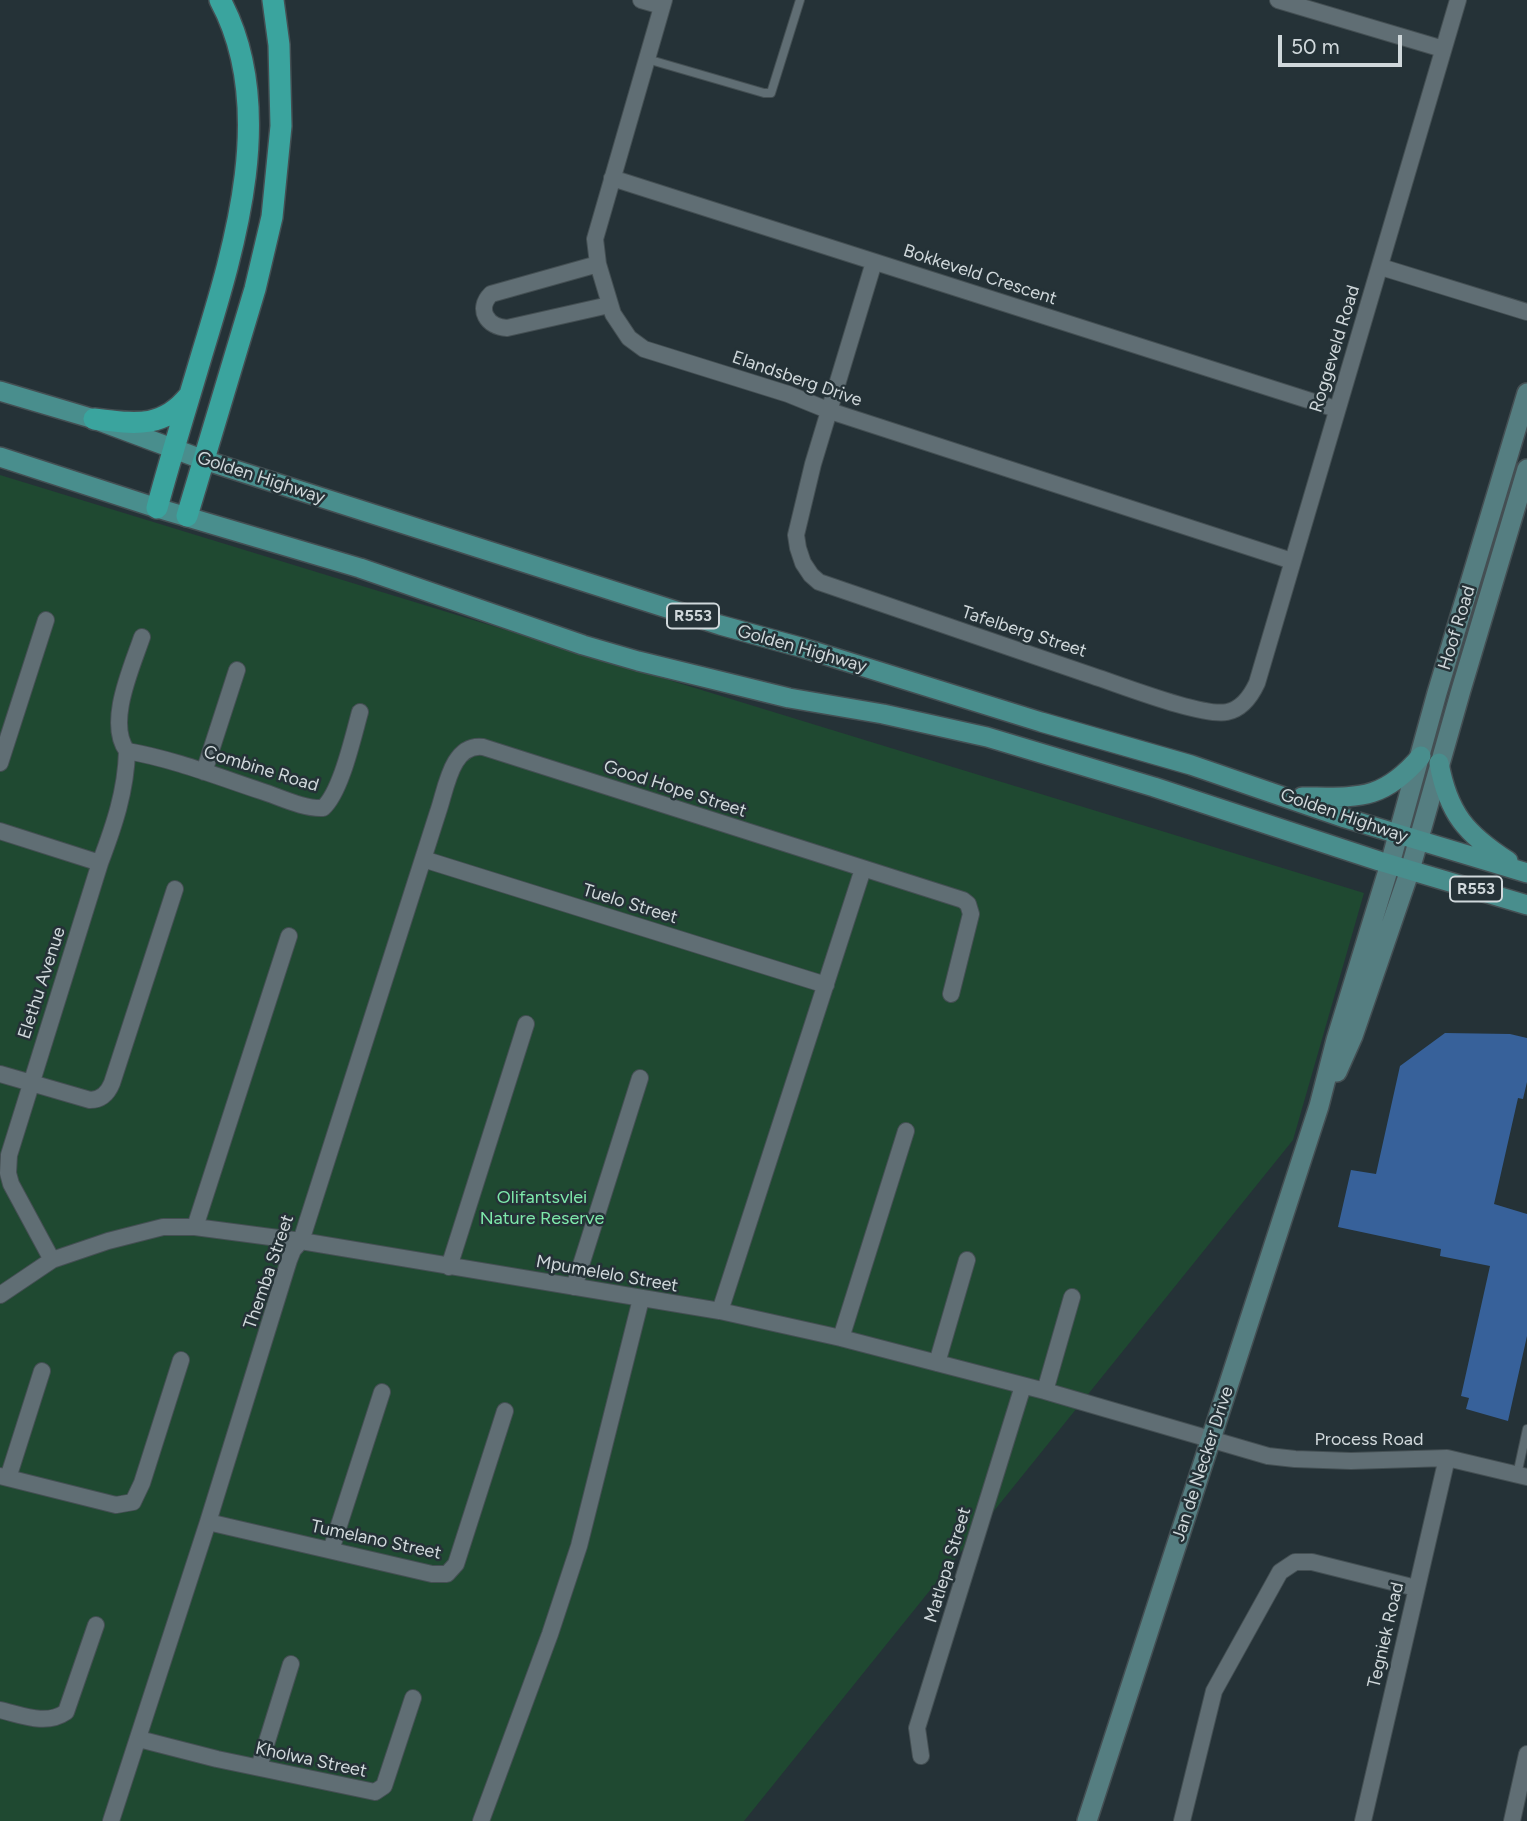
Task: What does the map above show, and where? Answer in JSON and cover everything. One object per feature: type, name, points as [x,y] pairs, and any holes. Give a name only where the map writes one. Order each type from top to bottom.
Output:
[{"type":"highway","points":[[157,508],[220,295],[240,216],[245,178],[248,116],[242,60],[236,34],[220,0]]},
{"type":"highway","points":[[187,516],[255,289],[272,217],[281,126],[279,45],[274,0]]},
{"type":"highway","points":[[94,419],[136,423],[158,421],[173,412],[191,393]]},
{"type":"main road","name":"Golden Highway","points":[[0,391],[94,419],[173,450],[720,625],[1191,765],[1399,835],[1525,872]]},
{"type":"main road","name":"Hoof Road","points":[[1390,864],[1445,666],[1521,439],[1527,393]]},
{"type":"main road","name":"Golden Highway","points":[[0,457],[157,508],[360,568],[583,645],[789,698],[883,714],[987,737],[1154,787],[1293,835],[1527,905]]},
{"type":"main road","name":"Hoof Road","points":[[1410,870],[1439,763],[1527,469]]},
{"type":"main road","points":[[1287,797],[1359,797],[1380,791],[1408,771],[1420,756]]},
{"type":"main road","points":[[1439,763],[1448,799],[1466,826],[1492,851],[1525,872]]},
{"type":"main road","name":"Jan de Necker Drive","points":[[1087,1821],[1319,1106],[1336,1040],[1390,864]]},
{"type":"main road","name":"Jan de Necker Drive","points":[[1319,1106],[1353,1036],[1410,870]]},
{"type":"street","points":[[641,0],[663,3]]},
{"type":"street","points":[[1278,0],[1443,49]]},
{"type":"street","name":"Roggeveld Road","points":[[1242,705],[1257,683],[1458,0]]},
{"type":"street","name":"Elandsberg Drive","points":[[663,3],[595,239],[598,264],[609,305],[623,330],[644,349],[1292,561]]},
{"type":"street","name":"Bokkeveld Crescent","points":[[612,178],[1336,410]]},
{"type":"street","points":[[830,411],[874,262]]},
{"type":"street","points":[[598,264],[491,293],[485,301],[485,314],[489,323],[507,328],[609,305]]},
{"type":"street","points":[[1381,267],[1527,312]]},
{"type":"street","name":"Tafelberg Street","points":[[830,411],[813,464],[796,535],[803,563],[819,582],[1161,698],[1221,712],[1228,712],[1242,705]]},
{"type":"street","points":[[0,763],[46,620]]},
{"type":"street","name":"Elethu Avenue","points":[[52,1260],[17,1196],[8,1173],[12,1142],[121,801],[127,751],[119,738],[119,717],[142,637]]},
{"type":"street","points":[[204,772],[237,670]]},
{"type":"street","name":"Combine Road","points":[[127,751],[179,763],[303,804],[323,808],[334,795],[360,712]]},
{"type":"street","name":"Themba Street","points":[[111,1821],[289,1260],[301,1241],[456,760],[463,751],[475,746]]},
{"type":"street","name":"Good Hope Street","points":[[475,746],[961,899],[968,904],[971,914],[951,994]]},
{"type":"street","points":[[0,831],[100,863]]},
{"type":"street","name":"Tuelo Street","points":[[423,859],[825,985]]},
{"type":"street","points":[[720,1311],[863,869]]},
{"type":"street","points":[[0,1073],[90,1100],[100,1098],[109,1089],[175,889]]},
{"type":"street","points":[[195,1227],[289,936]]},
{"type":"street","points":[[449,1267],[526,1024]]},
{"type":"street","points":[[574,1287],[640,1078]]},
{"type":"street","points":[[841,1338],[906,1131]]},
{"type":"street","name":"Mpumelelo Street","points":[[0,1295],[52,1260],[108,1241],[163,1227],[195,1227],[301,1241],[720,1311],[841,1338],[1045,1391],[1211,1440]]},
{"type":"street","points":[[937,1363],[967,1261]]},
{"type":"street","points":[[1045,1391],[1072,1297]]},
{"type":"street","points":[[481,1821],[550,1634],[579,1546],[641,1299]]},
{"type":"street","points":[[42,1371],[4,1477],[116,1505],[132,1502],[142,1483],[181,1360]]},
{"type":"street","name":"Matlepa Street","points":[[921,1756],[917,1728],[1023,1386]]},
{"type":"street","points":[[331,1550],[382,1392]]},
{"type":"street","name":"Tumelano Street","points":[[208,1522],[443,1575],[451,1572],[456,1564],[505,1411]]},
{"type":"street","name":"Process Road","points":[[1211,1440],[1268,1456],[1351,1461],[1447,1458],[1522,1476]]},
{"type":"street","name":"Tegniek Road","points":[[1363,1821],[1447,1458]]},
{"type":"street","points":[[1182,1821],[1214,1691],[1250,1623],[1285,1567],[1295,1562],[1312,1562],[1416,1588]]},
{"type":"street","points":[[0,1710],[42,1720],[52,1719],[66,1712],[96,1625]]},
{"type":"street","points":[[259,1767],[291,1664]]},
{"type":"street","name":"Kholwa Street","points":[[139,1739],[375,1793],[384,1786],[413,1698]]},
{"type":"street","points":[[1512,1821],[1527,1754]]},
{"type":"lane","points":[[647,59],[771,93],[800,0]]},
{"type":"lane","points":[[1522,1476],[1527,1429]]},
{"type":"green space","name":"Olifantsvlei Nature Reserve","points":[[0,475],[1364,893],[1293,1140],[744,1821],[0,1821]]},
{"type":"building","points":[[1445,1033],[1510,1034],[1527,1038],[1527,1082],[1523,1099],[1518,1098],[1494,1204],[1527,1214],[1527,1336],[1508,1421],[1466,1409],[1469,1398],[1461,1396],[1490,1266],[1440,1256],[1441,1249],[1338,1227],[1351,1170],[1376,1174],[1400,1066]]}]
